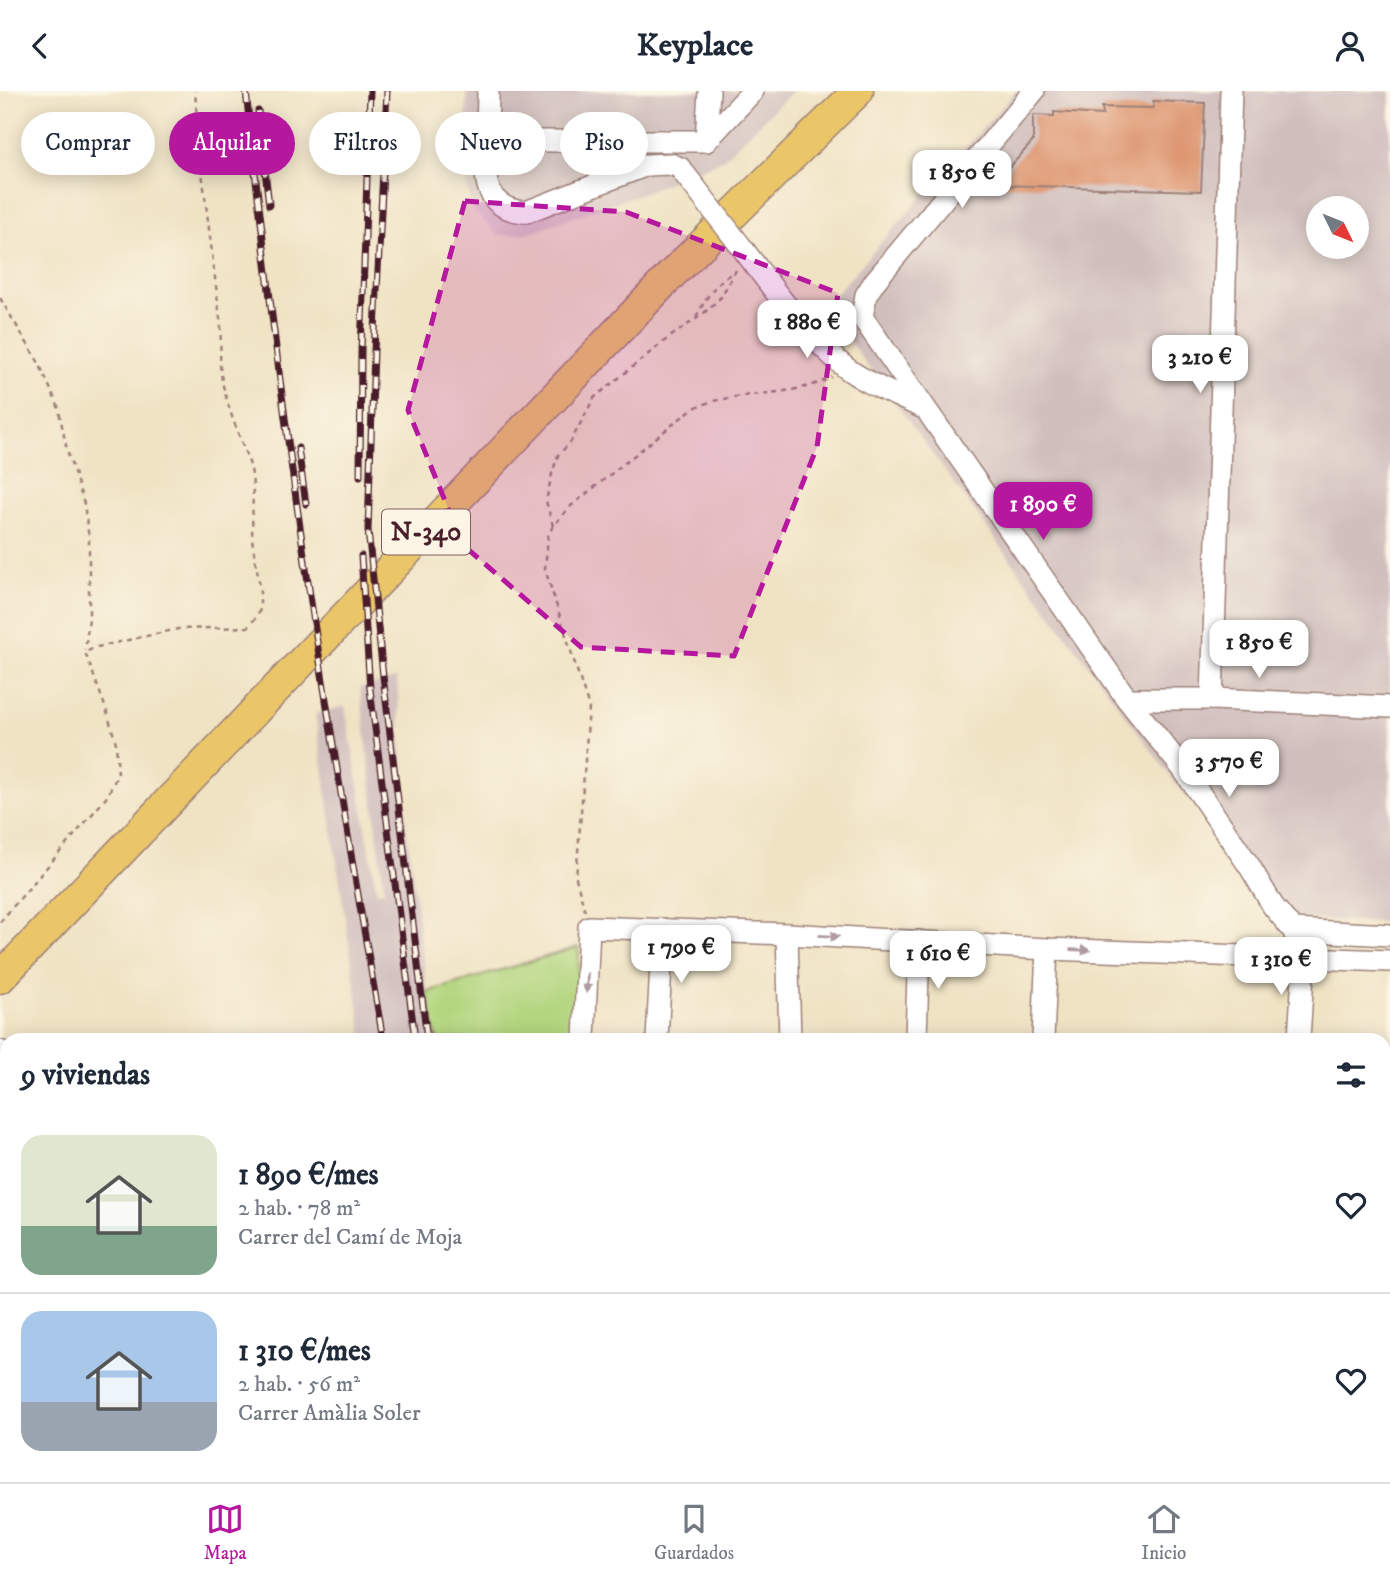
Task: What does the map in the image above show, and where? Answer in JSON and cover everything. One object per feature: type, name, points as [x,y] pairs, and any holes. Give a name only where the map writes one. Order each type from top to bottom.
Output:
[{"type":"highway","name":"N-340","points":[[0,978],[671,275],[858,91]]},
{"type":"street","points":[[487,112],[488,91]]},
{"type":"street","points":[[706,141],[709,91]]},
{"type":"street","points":[[546,141],[706,141],[753,91]]},
{"type":"street","points":[[1034,91],[875,281],[866,295],[862,317],[1127,699],[1183,769],[1250,867],[1273,906],[1293,930],[1304,958],[1299,1033]]},
{"type":"street","points":[[1212,699],[1231,91]]},
{"type":"street","points":[[484,175],[490,192],[499,204],[513,211],[526,212],[647,165],[670,164],[680,168],[811,334],[847,369],[924,408]]},
{"type":"street","points":[[1127,699],[1212,699],[1390,707]]},
{"type":"street","points":[[584,1033],[589,927],[787,934],[1047,949],[1390,961]]},
{"type":"street","points":[[657,1033],[663,929]]},
{"type":"street","points":[[1293,930],[1390,935]]},
{"type":"street","points":[[787,934],[790,1033]]},
{"type":"street","points":[[915,1033],[919,941]]},
{"type":"street","points":[[1044,1033],[1047,949]]},
{"type":"path","points":[[85,652],[178,629],[248,627],[260,609],[260,587],[252,538],[252,476],[230,411],[220,365],[221,327],[200,160],[195,91]]},
{"type":"path","points":[[553,526],[546,501],[558,455],[570,443],[594,398],[721,297],[736,272],[743,249]]},
{"type":"path","points":[[695,320],[711,290],[724,278],[736,272]]},
{"type":"path","points":[[0,298],[38,363],[58,407],[67,450],[86,513],[89,581],[85,652],[116,743],[118,774],[106,798],[0,922]]},
{"type":"path","points":[[589,927],[576,878],[589,708],[545,569],[547,544],[553,526],[620,465],[692,409],[707,403],[800,389],[828,380],[847,369]]},
{"type":"highlighted area","points":[[465,201],[626,212],[838,293],[817,447],[734,656],[581,647],[463,545],[408,410]]},
{"type":"shaded area","points":[[467,91],[793,91],[722,160],[642,193],[527,233],[498,236],[472,209],[466,175],[546,175],[546,112],[466,112]]},
{"type":"shaded area","points":[[1016,91],[1390,91],[1390,922],[1285,919],[1174,781],[824,307]]},
{"type":"shaded area","points":[[397,678],[406,824],[432,1033],[362,1033],[315,714],[345,706],[377,892],[384,890],[360,688]]},
{"type":"green space","points":[[579,947],[577,1033],[436,1033],[427,992]]},
{"type":"building","points":[[1153,101],[1205,103],[1201,191],[1002,185],[1001,177],[1033,141],[1033,115],[1054,116],[1054,112],[1103,115],[1102,107],[1153,108]]},
{"type":"railway","points":[[246,91],[302,540],[332,740],[382,1033]]},
{"type":"railway","points":[[360,476],[361,352],[370,91]]},
{"type":"railway","points":[[387,91],[368,530],[426,1033]]},
{"type":"railway","points":[[258,111],[269,205]]},
{"type":"railway","points":[[298,448],[306,504]]},
{"type":"railway","points":[[361,556],[370,689],[414,1033]]}]
